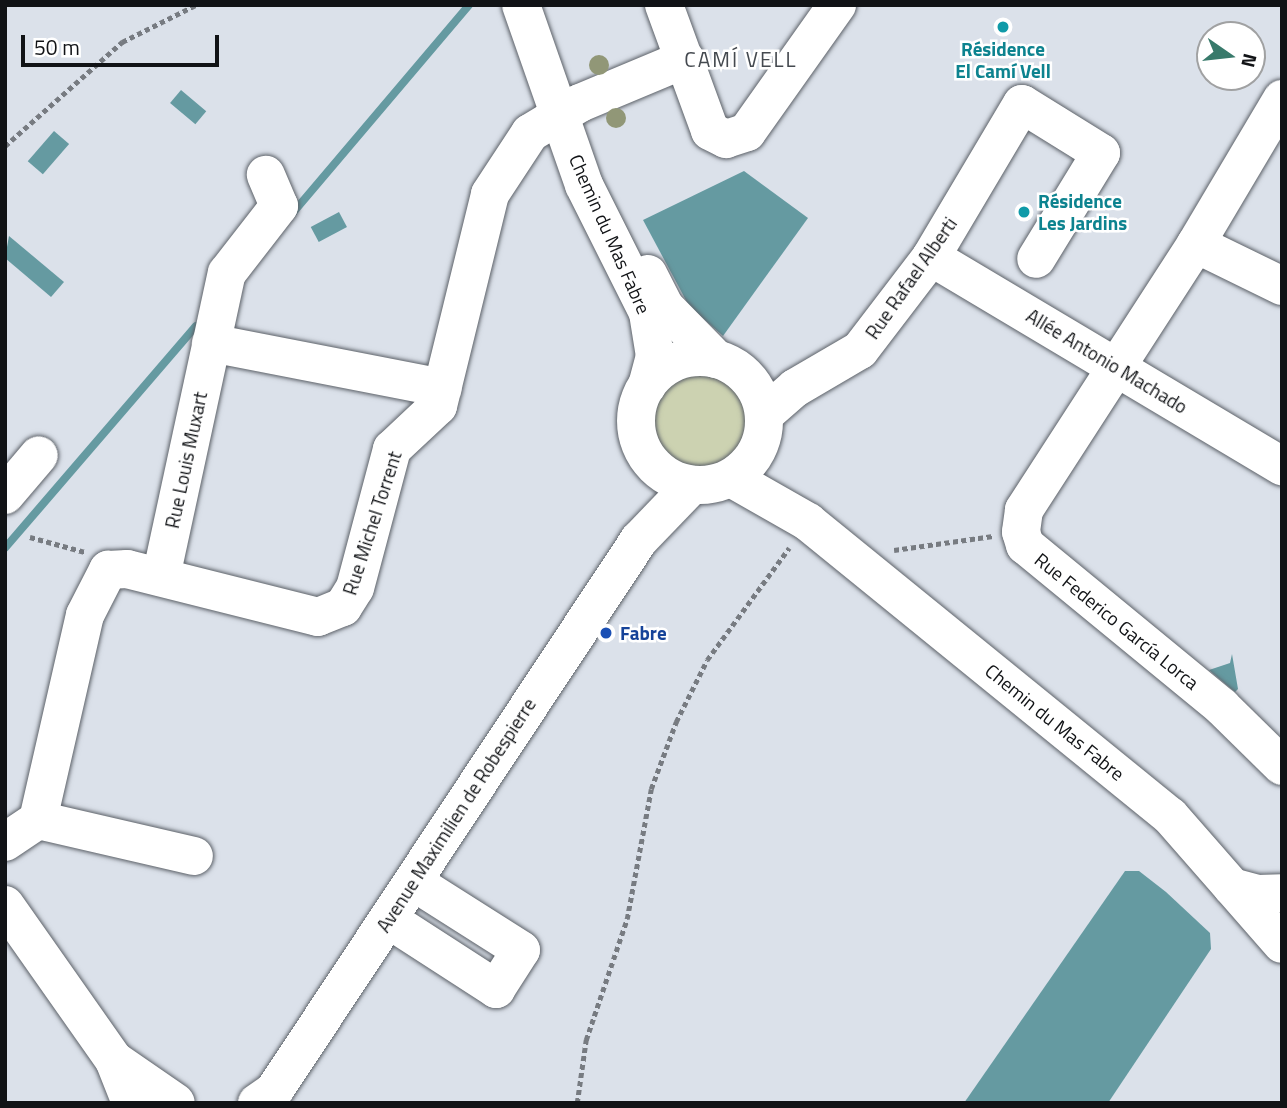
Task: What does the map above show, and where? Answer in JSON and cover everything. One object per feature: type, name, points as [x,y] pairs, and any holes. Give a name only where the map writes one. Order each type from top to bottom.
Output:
[{"type":"street","name":"Chemin du Mas Fabre","points":[[521,5],[665,307],[716,359]]},
{"type":"street","name":"Chemin du Mas Fabre","points":[[548,5],[584,185],[648,313],[655,356],[647,386]]},
{"type":"street","points":[[664,5],[710,131],[726,139],[747,132],[837,5]]},
{"type":"street","name":"Rue Michel Torrent","points":[[103,576],[108,570],[127,569],[318,617],[344,607],[355,588],[392,449],[438,406],[469,265],[490,194],[530,133],[569,108],[685,59]]},
{"type":"street","name":"Rue Federico García Lorca","points":[[1282,99],[1196,244],[1024,510],[1021,532],[1025,545],[1223,707],[1282,766]]},
{"type":"street","name":"Rue Rafael Alberti","points":[[763,424],[795,388],[860,350],[931,257],[1022,104],[1101,153],[1035,259]]},
{"type":"street","name":"Rue Louis Muxart","points":[[161,577],[227,273],[279,206],[266,175]]},
{"type":"street","points":[[1196,244],[1282,286]]},
{"type":"street","name":"Allée Antonio Machado","points":[[931,257],[1282,466]]},
{"type":"street","points":[[211,343],[443,388]]},
{"type":"street","points":[[750,380],[763,424],[746,466],[731,478],[692,485],[672,479],[654,466],[644,452],[637,427],[639,401],[647,386],[677,361],[716,359],[750,380],[795,388]]},
{"type":"street","name":"Chemin du Mas Fabre","points":[[763,424],[770,461],[808,522]]},
{"type":"street","points":[[5,495],[39,455]]},
{"type":"street","name":"Avenue Maximilien de Robespierre","points":[[639,540],[654,466]]},
{"type":"street","name":"Chemin du Mas Fabre","points":[[731,478],[808,522],[1170,816],[1282,944]]},
{"type":"street","name":"Avenue Maximilien de Robespierre","points":[[267,1099],[414,882],[639,540],[692,485]]},
{"type":"street","points":[[5,842],[38,820],[85,615],[103,576]]},
{"type":"street","points":[[38,820],[194,856]]},
{"type":"street","points":[[388,919],[496,989],[521,950],[414,882]]},
{"type":"street","points":[[1232,887],[1258,894],[1282,893]]},
{"type":"street","points":[[5,905],[114,1060],[131,1103]]},
{"type":"street","points":[[114,1060],[176,1103]]},
{"type":"path","points":[[5,146],[122,42],[197,5]]},
{"type":"path","points":[[577,1103],[586,1040],[627,919],[651,789],[676,722],[707,660],[808,522]]},
{"type":"path","points":[[854,559],[1021,532]]},
{"type":"path","points":[[30,537],[82,548],[103,576]]},
{"type":"green space","points":[[701,372],[719,375],[735,386],[746,402],[749,420],[746,438],[735,454],[719,465],[701,468],[683,465],[667,454],[656,438],[653,420],[656,402],[667,386],[683,375]]},
{"type":"water","points":[[181,90],[206,111],[195,124],[170,103]]},
{"type":"water","points":[[54,131],[69,144],[43,174],[28,161]]},
{"type":"water","points":[[744,171],[808,218],[723,336],[689,306],[643,220]]},
{"type":"water","points":[[339,212],[347,227],[319,242],[311,227]]},
{"type":"water","points":[[9,236],[64,282],[51,297],[5,258]]},
{"type":"water","points":[[1232,654],[1238,689],[1235,692],[1209,670],[1230,663]]},
{"type":"water","points":[[1125,871],[1139,871],[1166,892],[1210,933],[1211,949],[1108,1103],[964,1103]]},
{"type":"waterway","points":[[291,215],[469,5]]},
{"type":"waterway","points":[[5,548],[196,326]]},
{"type":"place","name":"Résidence El Camí Vell","points":[[1003,27]]},
{"type":"place","name":"Résidence Les Jardins","points":[[1024,212]]},
{"type":"place","name":"Fabre","points":[[606,633]]},
{"type":"district","name":"CAMÍ VELL","points":[[741,59]]}]
